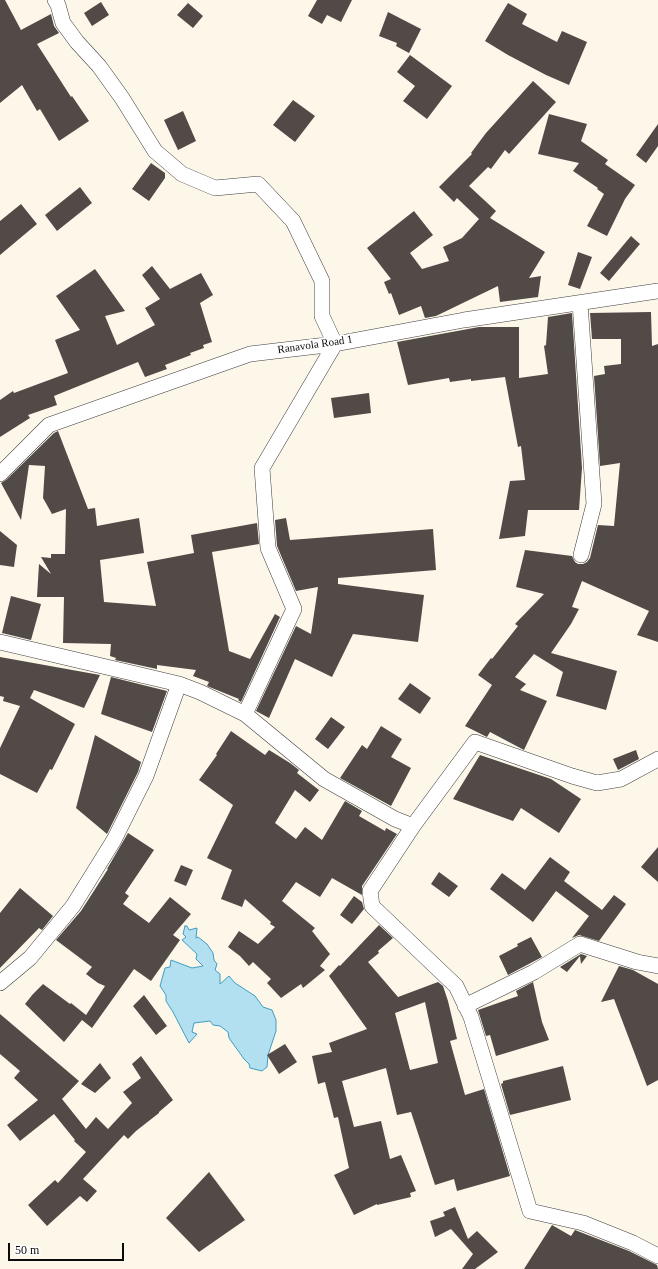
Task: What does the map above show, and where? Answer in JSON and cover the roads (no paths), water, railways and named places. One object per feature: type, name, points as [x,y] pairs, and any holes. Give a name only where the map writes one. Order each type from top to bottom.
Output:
[{"type":"street","points":[[55,0],[63,23],[77,42],[99,66],[122,98],[154,151],[182,174],[215,188],[258,184],[292,220],[322,281],[322,316],[335,344],[262,468],[268,548],[294,609],[245,714]]},
{"type":"street","name":"Ranavola Road 1","points":[[0,474],[49,426],[250,354],[335,344],[464,320],[658,291]]},
{"type":"street","points":[[580,303],[594,504],[581,555]]},
{"type":"street","points":[[0,642],[179,684],[200,692],[245,714],[324,779],[394,818],[413,826]]},
{"type":"street","points":[[0,983],[30,958],[73,906],[114,840],[146,776],[179,684]]},
{"type":"street","points":[[658,759],[621,779],[597,783],[572,776],[475,742],[413,826],[370,891],[372,906],[456,986],[471,1017],[530,1211],[583,1223],[658,1256]]},
{"type":"street","points":[[465,1006],[534,972],[580,944],[637,962],[658,966]]},
{"type":"water","points":[[185,926],[187,926],[189,930],[197,928],[196,938],[198,937],[207,944],[213,953],[214,960],[217,964],[215,970],[220,974],[220,984],[229,976],[235,983],[255,996],[263,1007],[272,1010],[276,1020],[276,1031],[268,1055],[267,1067],[262,1071],[250,1068],[249,1064],[229,1038],[228,1032],[220,1026],[213,1025],[210,1021],[194,1023],[192,1032],[197,1034],[189,1043],[166,1001],[166,995],[160,986],[165,968],[170,967],[171,960],[192,968],[203,966],[196,959],[197,954],[182,940],[186,937],[183,934]]}]
